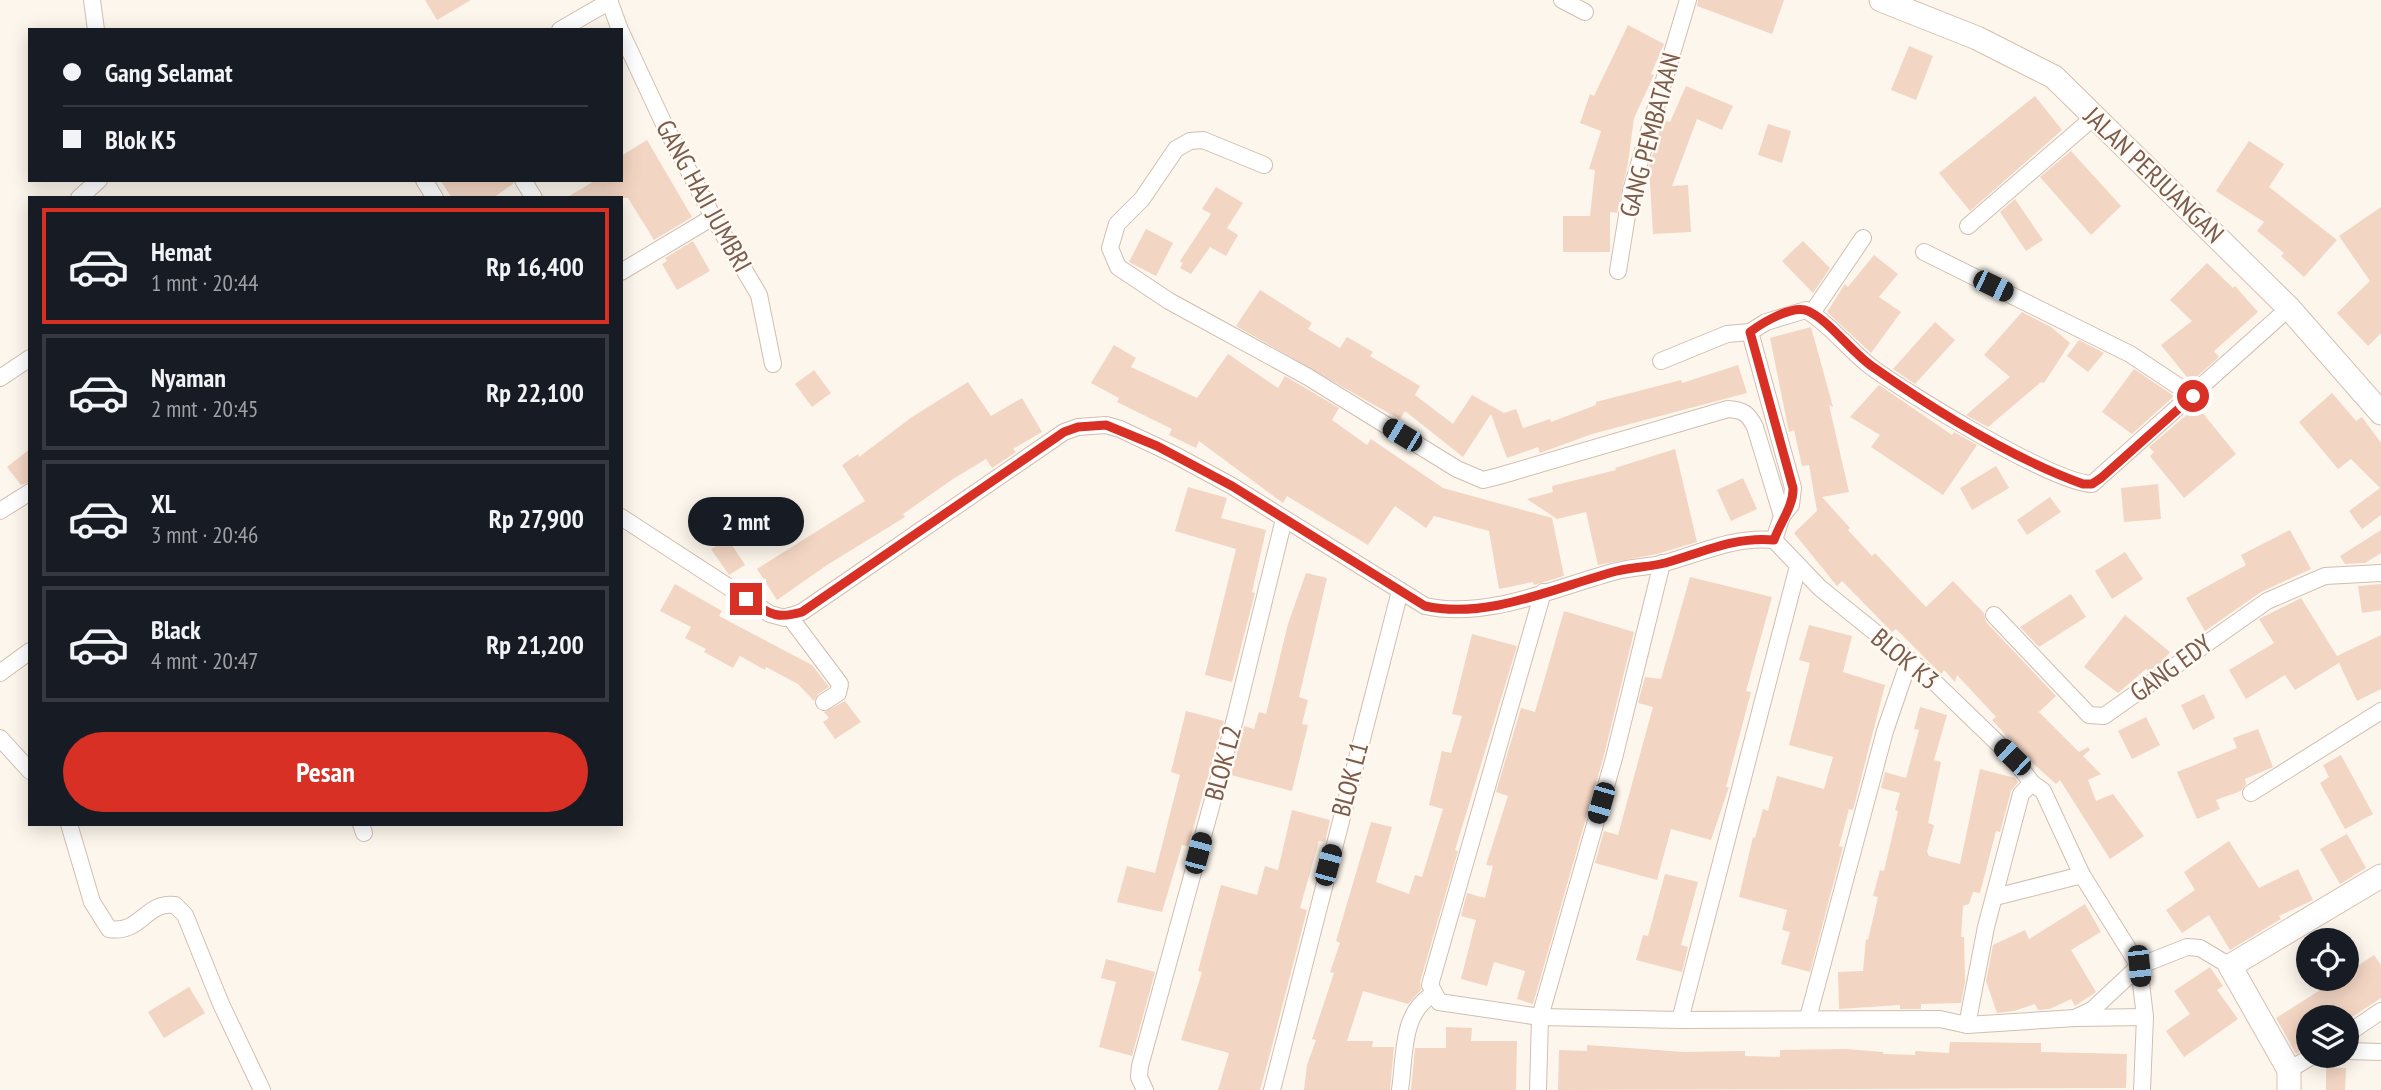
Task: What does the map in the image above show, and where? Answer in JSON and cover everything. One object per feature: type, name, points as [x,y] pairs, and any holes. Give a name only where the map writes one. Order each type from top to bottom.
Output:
[{"type":"street","points":[[92,0],[96,28]]},
{"type":"street","points":[[1562,0],[1585,12]]},
{"type":"street","name":"GANG PEMBATAAN","points":[[1618,271],[1631,191],[1688,0]]},
{"type":"street","name":"JALAN PERJUANGAN","points":[[1881,0],[2028,62],[2054,78],[2289,308],[2381,413]]},
{"type":"street","points":[[563,28],[609,1]]},
{"type":"street","name":"GANG HAJI JUMBRI","points":[[609,1],[620,28]]},
{"type":"street","name":"GANG HAJI JUMBRI","points":[[623,35],[663,122],[712,217],[759,295],[774,364]]},
{"type":"street","points":[[1968,226],[2094,117]]},
{"type":"street","points":[[1264,164],[1203,140],[1190,141],[1177,149],[1142,198],[1117,224],[1110,248],[1118,267],[1169,301],[1308,377],[1457,469],[1483,480],[1576,456],[1728,409],[1740,410],[1749,416],[1755,427],[1782,516]]},
{"type":"street","points":[[81,196],[97,182]]},
{"type":"street","points":[[623,271],[712,217]]},
{"type":"street","points":[[1812,313],[1863,238]]},
{"type":"street","points":[[1924,252],[2130,354],[2193,396]]},
{"type":"street","points":[[1661,361],[1727,334],[1750,332],[1766,322],[1798,310],[1812,313],[1870,366],[2019,456],[2083,484],[2092,484],[2289,308]]},
{"type":"street","points":[[623,518],[769,614],[789,616],[802,612],[1064,432],[1094,424],[1120,429],[1209,473],[1425,606],[1448,611],[1478,609],[1754,538],[1774,540],[1782,516],[1791,505],[1793,488],[1750,332]]},
{"type":"street","points":[[0,378],[28,359]]},
{"type":"street","points":[[0,511],[28,493]]},
{"type":"street","name":"BLOK L2","points":[[1143,1088],[1140,1066],[1235,719],[1284,519]]},
{"type":"street","name":"BLOK K3","points":[[1774,540],[1819,588],[1909,661],[2012,757],[2032,783],[2043,791],[2082,875],[2139,966]]},
{"type":"street","points":[[1538,1090],[1540,1017],[1614,758],[1662,563]]},
{"type":"street","points":[[1680,1020],[1798,566]]},
{"type":"street","name":"GANG EDY","points":[[1994,615],[2089,715],[2096,717],[2104,716],[2278,595],[2325,576],[2381,573]]},
{"type":"street","name":"BLOK L1","points":[[1272,1090],[1400,591]]},
{"type":"street","points":[[1542,592],[1430,985],[1432,995],[1439,1002],[1540,1017],[1680,1020],[1940,1019],[1967,1025],[2075,1018],[2145,1017]]},
{"type":"street","points":[[789,616],[840,684],[838,693],[824,702]]},
{"type":"street","points":[[0,673],[28,652]]},
{"type":"street","points":[[1808,1018],[1885,731],[1909,661]]},
{"type":"street","points":[[2251,793],[2381,711]]},
{"type":"street","points":[[0,737],[28,769]]},
{"type":"street","points":[[1967,1025],[1977,969],[2021,794],[2032,783]]},
{"type":"street","points":[[70,826],[92,902],[109,929],[132,928],[157,906],[176,905],[185,915],[221,1004],[262,1090]]},
{"type":"street","points":[[1995,897],[2082,875]]},
{"type":"street","points":[[2230,966],[2381,876]]},
{"type":"street","points":[[2075,1018],[2092,1010],[2139,966],[2187,947],[2200,948],[2230,966],[2289,1080]]},
{"type":"street","points":[[2139,966],[2145,1017],[2142,1090]]},
{"type":"street","points":[[1400,1090],[1410,1020],[1420,1002],[1432,995]]},
{"type":"street","points":[[2359,1026],[2381,1011]]},
{"type":"street","points":[[2359,1051],[2381,1052]]},
{"type":"building","points":[[425,0],[471,0],[437,20]]},
{"type":"building","points":[[1698,0],[1784,0],[1772,34],[1697,6]]},
{"type":"building","points":[[1628,25],[1664,44],[1651,74],[1654,75],[1634,118],[1617,213],[1610,212],[1610,252],[1563,252],[1563,216],[1590,216],[1595,170],[1589,169],[1601,131],[1580,123],[1590,94],[1594,96]]},
{"type":"building","points":[[1909,46],[1933,56],[1916,100],[1891,90]]},
{"type":"building","points":[[1686,86],[1733,106],[1722,130],[1697,119],[1672,186],[1688,185],[1691,232],[1653,234],[1649,166],[1663,120],[1670,122]]},
{"type":"building","points":[[2035,96],[2062,130],[1970,211],[1939,173]]},
{"type":"building","points":[[1768,124],[1791,131],[1782,163],[1758,155]]},
{"type":"building","points":[[647,140],[692,217],[654,240],[628,198],[569,196],[593,182],[623,182],[623,155]]},
{"type":"building","points":[[2249,141],[2284,164],[2269,187],[2337,240],[2304,277],[2281,256],[2284,253],[2257,231],[2264,222],[2216,191]]},
{"type":"building","points":[[2071,151],[2121,206],[2091,235],[2040,177]]},
{"type":"building","points":[[441,182],[513,182],[496,196],[451,196]]},
{"type":"building","points":[[1216,187],[1243,203],[1227,228],[1238,235],[1226,256],[1210,247],[1191,274],[1180,268],[1183,263],[1180,261],[1211,214],[1202,209]]},
{"type":"building","points":[[2015,199],[2043,240],[2026,251],[2000,212]]},
{"type":"building","points":[[2381,207],[2381,333],[2368,346],[2337,313],[2370,281],[2339,236]]},
{"type":"building","points":[[1146,229],[1173,243],[1156,276],[1129,262]]},
{"type":"building","points":[[693,241],[710,271],[677,290],[662,264],[667,261],[665,258]]},
{"type":"building","points":[[1803,241],[1830,268],[1813,293],[1782,261]]},
{"type":"building","points":[[1874,255],[1898,274],[1879,297],[1901,312],[1871,353],[1827,312],[1845,284],[1848,287]]},
{"type":"building","points":[[2207,263],[2233,288],[2235,286],[2258,312],[2214,351],[2219,357],[2191,382],[2161,345],[2192,321],[2170,300]]},
{"type":"building","points":[[1260,290],[1312,323],[1308,329],[1340,348],[1347,337],[1373,352],[1370,356],[1420,386],[1415,395],[1453,424],[1472,395],[1504,413],[1516,409],[1523,428],[1550,419],[1551,422],[1596,405],[1596,402],[1681,380],[1682,383],[1738,365],[1747,393],[1592,434],[1540,453],[1538,447],[1507,458],[1491,414],[1463,457],[1405,411],[1400,419],[1236,326]]},
{"type":"building","points":[[2022,312],[2051,327],[2070,343],[2044,383],[2041,382],[1988,427],[1966,415],[2010,377],[1984,355]]},
{"type":"building","points":[[1935,322],[1955,340],[1915,384],[1893,369]]},
{"type":"building","points":[[1811,327],[1833,407],[1829,405],[1849,492],[1822,497],[1872,556],[1875,553],[1926,607],[1953,581],[1984,613],[1986,622],[2056,696],[2039,712],[2079,752],[2088,747],[2090,750],[2083,756],[2101,774],[2088,780],[2096,801],[2113,794],[2144,836],[2110,859],[2060,780],[2056,784],[2026,757],[1992,720],[1996,717],[1957,675],[1955,682],[1944,670],[1941,674],[1896,629],[1892,632],[1842,581],[1837,586],[1794,533],[1817,511],[1809,465],[1802,466],[1794,430],[1789,432],[1770,338]]},
{"type":"building","points":[[2079,340],[2104,353],[2088,372],[2067,356]]},
{"type":"building","points":[[1114,345],[1136,358],[1131,367],[1197,398],[1228,354],[1278,388],[1285,376],[1339,408],[1332,420],[1367,445],[1371,439],[1443,488],[1552,518],[1564,576],[1534,585],[1533,582],[1499,589],[1489,531],[1434,516],[1426,528],[1395,506],[1368,545],[1287,496],[1283,503],[1199,441],[1196,448],[1169,435],[1172,429],[1117,402],[1119,398],[1091,383]]},
{"type":"building","points":[[2134,369],[2174,396],[2132,434],[2102,412]]},
{"type":"building","points":[[814,370],[831,393],[812,407],[795,384]]},
{"type":"building","points":[[968,382],[991,416],[1022,398],[1042,432],[1013,449],[1016,452],[992,468],[986,459],[953,479],[903,514],[905,517],[827,565],[777,600],[757,569],[865,501],[842,465],[858,454],[859,457],[912,417]]},
{"type":"building","points":[[1879,385],[1952,435],[1954,432],[1977,445],[1943,495],[1871,447],[1880,435],[1850,417]]},
{"type":"building","points":[[2332,393],[2356,421],[2362,417],[2381,443],[2381,515],[2362,529],[2349,511],[2380,488],[2351,459],[2338,469],[2299,422]]},
{"type":"building","points":[[2197,406],[2236,454],[2184,498],[2150,456],[2154,452],[2149,447]]},
{"type":"building","points":[[1675,449],[1697,542],[1657,554],[1598,565],[1586,512],[1557,519],[1527,499],[1553,492],[1552,486],[1616,470],[1615,468]]},
{"type":"building","points":[[28,451],[28,483],[21,485],[7,467]]},
{"type":"building","points":[[1996,466],[2009,488],[1972,510],[1960,488]]},
{"type":"building","points":[[1743,478],[1757,509],[1731,521],[1717,490]]},
{"type":"building","points":[[2158,484],[2161,519],[2124,522],[2121,488]]},
{"type":"building","points":[[1188,487],[1227,498],[1221,518],[1266,530],[1252,592],[1255,593],[1232,682],[1205,675],[1236,549],[1175,531]]},
{"type":"building","points":[[2050,497],[2061,512],[2027,535],[2017,520]]},
{"type":"building","points":[[2290,530],[2311,569],[2261,592],[2205,631],[2186,598],[2246,565],[2241,555]]},
{"type":"building","points":[[2381,530],[2381,553],[2365,563],[2345,564],[2340,556]]},
{"type":"building","points":[[728,539],[745,565],[729,575],[711,549]]},
{"type":"building","points":[[2125,552],[2143,579],[2112,599],[2095,571]]},
{"type":"building","points":[[1306,573],[1327,578],[1299,697],[1308,700],[1302,724],[1308,725],[1292,791],[1231,775],[1244,726],[1254,729],[1259,712],[1266,714],[1288,624]]},
{"type":"building","points":[[1690,577],[1772,597],[1746,691],[1751,692],[1726,787],[1729,787],[1711,840],[1671,829],[1657,880],[1595,863],[1604,831],[1618,835],[1653,707],[1638,703],[1645,677],[1661,679]]},
{"type":"building","points":[[675,584],[722,611],[719,616],[812,665],[829,687],[818,694],[814,701],[798,684],[766,667],[765,670],[740,656],[733,668],[704,652],[706,649],[685,638],[691,627],[660,611]]},
{"type":"building","points":[[2381,584],[2381,610],[2362,613],[2358,586]]},
{"type":"building","points":[[2071,594],[2086,617],[2039,647],[2020,627]]},
{"type":"building","points":[[2301,598],[2337,656],[2381,635],[2381,689],[2357,701],[2339,663],[2295,690],[2285,675],[2246,699],[2229,670],[2274,643],[2259,619]]},
{"type":"building","points":[[1564,611],[1634,632],[1604,755],[1533,1004],[1517,999],[1525,971],[1494,962],[1487,986],[1461,979],[1476,920],[1461,916],[1467,893],[1485,898],[1493,866],[1486,865],[1508,796],[1496,792],[1521,708],[1535,712]]},
{"type":"building","points":[[2125,615],[2170,652],[2161,663],[2149,671],[2146,669],[2118,693],[2084,667]]},
{"type":"building","points":[[1809,625],[1852,636],[1843,672],[1885,685],[1853,810],[1849,809],[1839,846],[1843,847],[1810,972],[1781,964],[1790,932],[1782,930],[1787,910],[1739,897],[1753,837],[1755,838],[1763,809],[1768,811],[1777,776],[1824,789],[1833,757],[1789,745],[1810,663],[1799,660]]},
{"type":"building","points":[[1472,634],[1517,646],[1455,850],[1458,851],[1420,982],[1421,990],[1408,1004],[1363,991],[1347,1041],[1373,1041],[1372,1047],[1394,1047],[1390,1090],[1304,1090],[1307,1065],[1316,1040],[1312,1039],[1334,973],[1330,972],[1340,943],[1336,941],[1371,822],[1392,827],[1376,882],[1409,894],[1415,875],[1422,877],[1443,809],[1429,805],[1442,751],[1451,753],[1462,716],[1452,714]]},
{"type":"building","points":[[2204,694],[2215,718],[2193,730],[2181,705]]},
{"type":"building","points":[[845,701],[861,722],[835,739],[823,722],[829,718],[824,712]]},
{"type":"building","points":[[1920,707],[1947,715],[1934,760],[1941,762],[1928,823],[1934,825],[1927,852],[1929,856],[1960,864],[1980,769],[2015,778],[2018,782],[2011,791],[2000,832],[1996,831],[1980,893],[1973,892],[1969,904],[1963,906],[1961,937],[1964,937],[1965,982],[1961,1003],[1921,1004],[1921,1009],[1900,1009],[1900,1005],[1839,1009],[1838,972],[1863,971],[1866,939],[1868,940],[1878,897],[1873,896],[1880,870],[1884,871],[1898,811],[1895,810],[1900,793],[1881,788],[1885,772],[1906,778],[1919,730],[1914,729]]},
{"type":"building","points":[[1186,711],[1224,721],[1188,846],[1182,845],[1162,912],[1117,902],[1127,866],[1155,873],[1180,775],[1171,772]]},
{"type":"building","points":[[2146,717],[2160,745],[2132,759],[2118,731]]},
{"type":"building","points":[[2258,729],[2273,767],[2245,779],[2246,784],[2241,791],[2216,800],[2220,809],[2197,819],[2177,772],[2237,748],[2233,738]]},
{"type":"building","points":[[2341,755],[2373,814],[2345,829],[2320,783],[2329,777],[2323,765]]},
{"type":"building","points":[[1292,810],[1330,820],[1325,842],[1319,841],[1300,908],[1307,910],[1271,1050],[1260,1090],[1218,1090],[1229,1053],[1181,1040],[1202,972],[1198,971],[1221,885],[1257,895],[1265,866],[1278,870]]},
{"type":"building","points":[[2347,834],[2366,868],[2340,884],[2320,849]]},
{"type":"building","points":[[2229,841],[2259,888],[2298,869],[2313,900],[2279,916],[2281,919],[2230,950],[2209,915],[2182,933],[2166,910],[2195,890],[2184,872]]},
{"type":"building","points":[[1665,874],[1698,882],[1681,945],[1688,947],[1682,972],[1636,960],[1643,935],[1648,936]]},
{"type":"building","points":[[2085,904],[2101,932],[2071,950],[2096,992],[2075,1006],[2071,999],[2050,1009],[2038,1010],[2035,1004],[1997,1013],[1986,981],[1993,945],[2025,930],[2029,939]]},
{"type":"building","points":[[2374,955],[2381,965],[2381,998],[2359,1012],[2359,1005],[2296,1005],[2319,991],[2359,991],[2359,965]]},
{"type":"building","points":[[1106,959],[1155,972],[1132,1056],[1099,1047],[1116,982],[1101,978]]},
{"type":"building","points":[[2210,967],[2223,986],[2217,990],[2238,1019],[2184,1057],[2166,1031],[2190,1014],[2174,991]]},
{"type":"building","points":[[189,987],[205,1013],[164,1038],[148,1012]]},
{"type":"building","points":[[2296,1005],[2296,1054],[2276,1018]]},
{"type":"building","points":[[1446,1027],[1472,1028],[1471,1041],[1517,1041],[1516,1090],[1411,1090],[1415,1048],[1446,1048]]},
{"type":"building","points":[[1950,1042],[2041,1043],[2041,1052],[2127,1054],[2126,1088],[1558,1090],[1559,1050],[1587,1051],[1587,1045],[1684,1052],[1745,1051],[1745,1056],[1780,1057],[1780,1050],[1846,1049],[1915,1055],[1915,1051],[1949,1053]]},
{"type":"building","points":[[2326,1068],[2346,1068],[2345,1090],[2326,1090]]},
{"type":"route","points":[[746,599],[769,614],[785,618],[802,612],[1064,432],[1094,424],[1120,429],[1175,455],[1232,486],[1425,606],[1448,611],[1478,609],[1754,538],[1774,540],[1782,516],[1791,505],[1793,488],[1750,332],[1766,322],[1798,310],[1812,313],[1870,366],[1914,395],[2019,456],[2083,484],[2092,484],[2101,478],[2193,396]]}]
